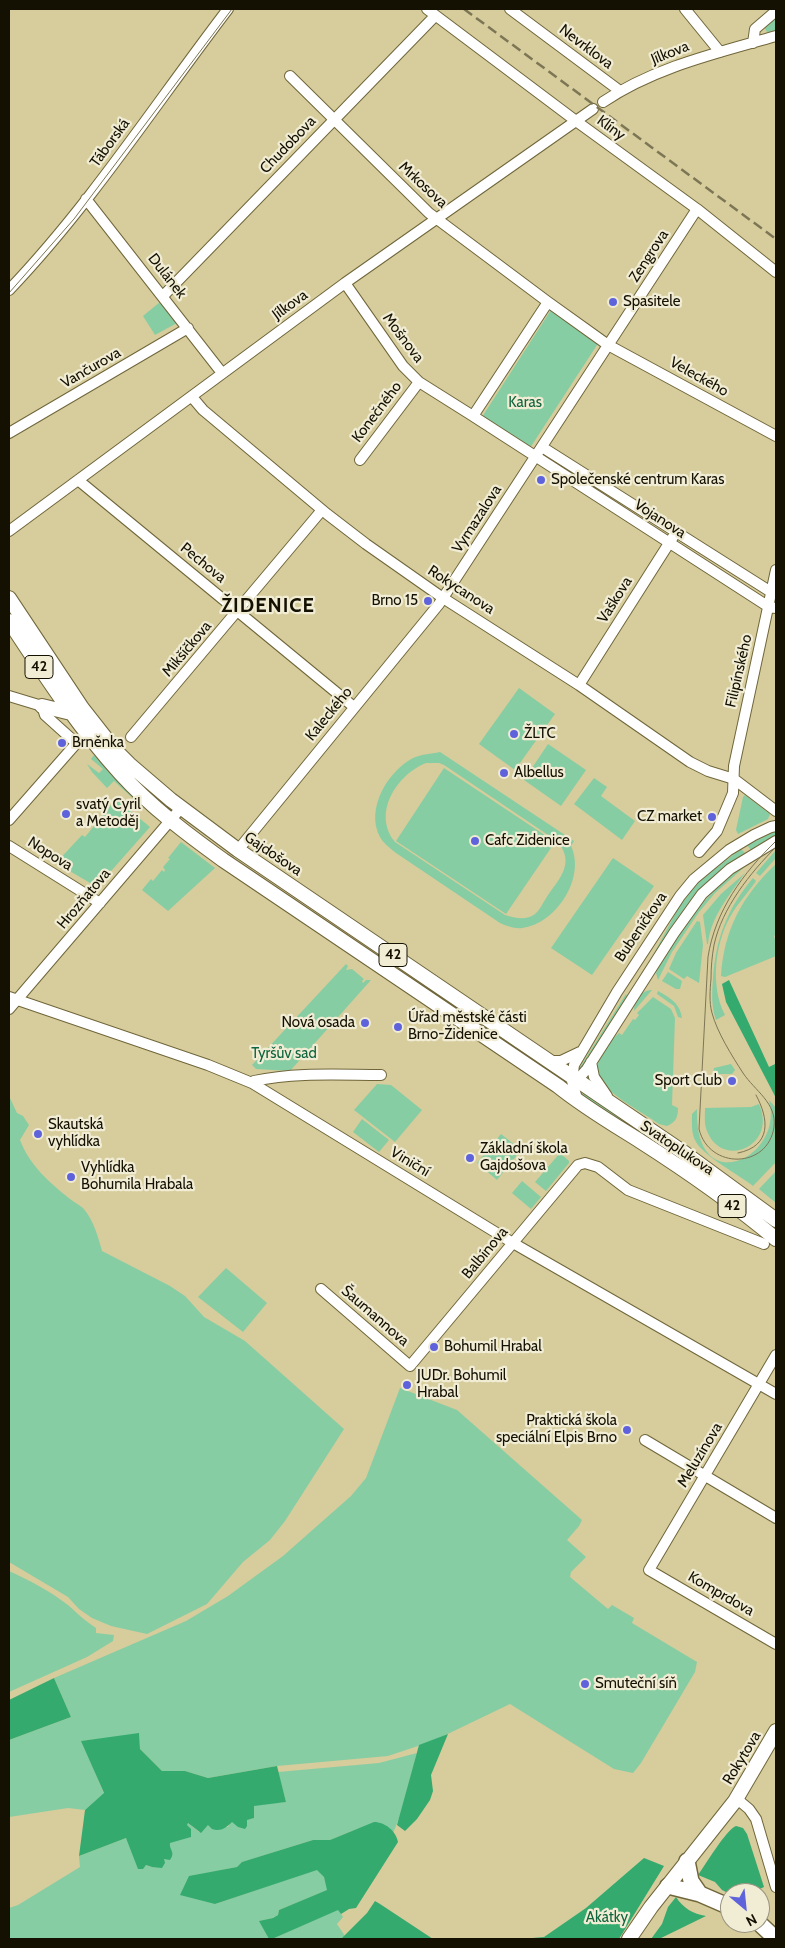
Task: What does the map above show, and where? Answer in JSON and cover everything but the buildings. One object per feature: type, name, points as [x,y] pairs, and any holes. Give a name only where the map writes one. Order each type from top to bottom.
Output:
[{"type":"highway","points":[[687,1861],[691,1881],[700,1894]]},
{"type":"highway","points":[[668,1886],[700,1894],[720,1903]]},
{"type":"main road","name":"Gajdošova","points":[[9,598],[82,708],[115,750],[140,774],[181,808],[238,850],[573,1079]]},
{"type":"main road","name":"42","points":[[9,621],[71,713],[122,775],[171,820],[223,860],[558,1086]]},
{"type":"main road","points":[[42,706],[71,713]]},
{"type":"main road","name":"Svatoplukova","points":[[573,1079],[735,1188],[776,1220]]},
{"type":"main road","name":"Svatoplukova","points":[[558,1086],[578,1102],[642,1143],[726,1201],[770,1242]]},
{"type":"main road","name":"Rokytova","points":[[629,1939],[687,1861],[736,1800],[776,1732]]},
{"type":"street","name":"Nevrklova","points":[[510,9],[620,91]]},
{"type":"street","points":[[685,9],[720,52]]},
{"type":"street","name":"Táborská","points":[[9,290],[86,200],[224,10]]},
{"type":"street","points":[[752,43],[755,29],[776,11]]},
{"type":"street","name":"Chudobova","points":[[164,296],[334,120],[431,12]]},
{"type":"street","name":"Klíny","points":[[431,12],[576,121],[698,209],[776,272]]},
{"type":"street","name":"Jílkova","points":[[603,102],[620,91],[690,60],[776,36]]},
{"type":"street","name":"Mrkosova","points":[[290,76],[436,219],[608,345]]},
{"type":"street","name":"Jílkova","points":[[9,531],[345,283],[593,109]]},
{"type":"street","name":"Dulánek","points":[[86,200],[164,296],[222,373]]},
{"type":"street","name":"Zengrova","points":[[542,447],[698,209]]},
{"type":"street","name":"Mošnova","points":[[345,283],[403,366],[419,382],[536,457]]},
{"type":"street","points":[[473,416],[548,302]]},
{"type":"street","name":"Vančurova","points":[[9,433],[188,328]]},
{"type":"street","name":"Veleckého","points":[[608,345],[776,436]]},
{"type":"street","name":"Konečného","points":[[360,460],[419,382]]},
{"type":"street","name":"Rokycanova","points":[[192,397],[203,410],[322,510],[366,544],[443,598],[579,685],[690,762],[708,771],[734,779]]},
{"type":"street","name":"Vymazalova","points":[[443,598],[542,447]]},
{"type":"street","name":"Vojanova","points":[[542,447],[772,592]]},
{"type":"street","name":"Vojanova","points":[[536,457],[773,607]]},
{"type":"street","name":"Pechova","points":[[78,480],[354,707]]},
{"type":"street","name":"Mikšíčkova","points":[[131,737],[322,510]]},
{"type":"street","name":"Vaškova","points":[[579,685],[676,532]]},
{"type":"street","name":"Filipínského","points":[[734,779],[734,766],[773,607],[772,592],[776,570]]},
{"type":"street","name":"Kaleckého","points":[[238,850],[443,598]]},
{"type":"street","points":[[9,696],[42,706],[45,715],[73,738],[74,746],[9,820]]},
{"type":"street","points":[[734,779],[776,811]]},
{"type":"street","points":[[699,852],[712,838],[720,824],[733,794],[734,779]]},
{"type":"street","name":"Hrozňatova","points":[[9,1010],[13,998],[100,903],[181,808]]},
{"type":"street","name":"Bubeníčkova","points":[[573,1079],[574,1065],[581,1051],[645,948],[687,886],[703,871],[736,846],[776,826]]},
{"type":"street","name":"Bubeníčkova","points":[[558,1086],[580,1076],[591,1062],[674,933],[699,898],[730,869],[776,840]]},
{"type":"street","name":"Nopova","points":[[9,846],[100,903]]},
{"type":"street","name":"Viniční","points":[[13,998],[252,1083],[513,1243],[776,1394]]},
{"type":"street","points":[[549,1061],[561,1060],[581,1051]]},
{"type":"street","points":[[591,1062],[594,1077],[600,1089],[614,1105]]},
{"type":"street","points":[[252,1083],[271,1077],[381,1075]]},
{"type":"street","points":[[573,1079],[578,1102]]},
{"type":"street","name":"Balbínova","points":[[410,1366],[578,1165],[585,1163]]},
{"type":"street","name":"Svatoplukova","points":[[585,1163],[598,1167],[628,1190],[770,1242]]},
{"type":"street","name":"Šaumannova","points":[[321,1289],[410,1366]]},
{"type":"street","name":"Meluzínova","points":[[650,1570],[776,1355]]},
{"type":"street","points":[[645,1440],[776,1518]]},
{"type":"street","name":"Komprdova","points":[[650,1570],[776,1644]]},
{"type":"street","points":[[736,1800],[749,1808],[756,1819],[776,1886]]},
{"type":"green space","points":[[776,15],[776,31],[767,32],[764,27]]},
{"type":"green space","points":[[160,302],[177,323],[155,335],[143,316]]},
{"type":"green space","name":"Karas","points":[[551,310],[599,342],[530,448],[482,417]]},
{"type":"green space","name":"ŽLTC","points":[[519,688],[555,714],[515,770],[479,744]]},
{"type":"green space","points":[[548,744],[586,770],[561,806],[524,780]]},
{"type":"green space","points":[[440,752],[574,841],[571,846],[575,859],[571,885],[565,898],[546,918],[534,925],[522,928],[513,928],[500,923],[396,853],[380,837],[375,815],[377,803],[388,781],[395,772],[413,758]],"holes":[[[426,763],[439,763],[557,841],[562,849],[565,863],[561,876],[539,910],[532,916],[520,918],[505,915],[395,842],[388,831],[386,820],[387,808],[397,786],[405,776],[415,769]]]},
{"type":"green space","points":[[94,755],[137,802],[114,781],[107,788],[92,772],[87,764],[99,773],[103,769],[91,759]]},
{"type":"green space","name":"Cafc Zidenice","points":[[444,768],[555,842],[506,914],[396,841]]},
{"type":"green space","points":[[594,778],[607,787],[601,796],[635,821],[622,840],[574,804]]},
{"type":"green space","points":[[745,795],[770,814],[768,819],[738,834],[736,830]]},
{"type":"green space","points":[[116,799],[150,827],[97,887],[56,863],[82,835],[85,837]]},
{"type":"green space","points":[[776,831],[776,837],[751,850],[747,845]]},
{"type":"green space","points":[[181,842],[215,868],[168,911],[142,890],[162,870],[164,872],[163,867],[170,859],[168,858]]},
{"type":"green space","points":[[741,849],[745,853],[719,872],[697,894],[652,957],[679,907],[694,887]]},
{"type":"green space","points":[[776,850],[776,858],[760,876],[756,873]]},
{"type":"green space","points":[[613,858],[654,886],[592,975],[551,948]]},
{"type":"green space","points":[[749,863],[715,893],[699,912],[672,952],[658,980],[656,973],[659,964],[698,908],[721,884]]},
{"type":"green space","points":[[776,864],[776,934],[774,936],[776,956],[725,977],[721,976],[726,944],[737,915],[753,889]]},
{"type":"green space","points":[[745,873],[717,915],[707,944],[703,915],[721,894]]},
{"type":"green space","points":[[753,878],[756,881],[733,912],[721,940],[716,966],[716,979],[720,1004],[725,1015],[716,1020],[712,988],[720,937],[736,901]]},
{"type":"green space","points":[[697,921],[700,922],[703,945],[699,983],[687,976],[684,979],[669,969],[676,953]]},
{"type":"green space","name":"Tyršův sad","points":[[346,964],[348,966],[346,970],[352,969],[364,979],[363,983],[366,980],[371,980],[290,1071],[256,1069],[252,1065]]},
{"type":"green space","points":[[668,972],[682,981],[680,989],[676,989],[662,981]]},
{"type":"green space","points":[[729,980],[769,1067],[775,1064],[776,1098],[726,1002],[722,984]]},
{"type":"green space","points":[[652,990],[634,1011],[638,997],[644,992]]},
{"type":"green space","points":[[658,991],[677,1005],[682,1018],[678,1017],[674,1006],[657,994]]},
{"type":"green space","points":[[626,994],[627,996],[580,1071],[577,1072]]},
{"type":"green space","points":[[653,997],[671,1009],[675,1018],[672,1105],[678,1108],[678,1111],[677,1117],[667,1126],[659,1124],[630,1106],[606,1086],[599,1075],[598,1063],[604,1049],[619,1033],[622,1035],[633,1019],[635,1020],[639,1015],[637,1013]]},
{"type":"green space","points":[[731,1064],[735,1070],[732,1074],[713,1074],[714,1068]]},
{"type":"green space","points":[[377,1084],[391,1085],[422,1110],[395,1142],[354,1110]]},
{"type":"green space","points":[[582,1089],[672,1151],[672,1154],[670,1155],[583,1097]]},
{"type":"green space","points":[[9,1096],[17,1113],[23,1116],[29,1125],[20,1140],[29,1158],[48,1180],[87,1212],[95,1228],[102,1251],[170,1286],[185,1296],[204,1317],[245,1341],[344,1429],[285,1521],[270,1540],[243,1562],[207,1604],[147,1634],[111,1626],[92,1618],[79,1609],[68,1597],[9,1562]]},
{"type":"green space","points":[[769,1100],[776,1108],[776,1162],[753,1186],[714,1159],[706,1153],[700,1147],[693,1136],[692,1114],[697,1109],[700,1137],[709,1155],[723,1162],[738,1161],[752,1153],[764,1139],[770,1121]]},
{"type":"green space","points":[[759,1104],[763,1119],[761,1131],[755,1141],[746,1148],[735,1151],[724,1149],[714,1143],[706,1128],[705,1108],[751,1107]]},
{"type":"green space","points":[[362,1119],[389,1140],[379,1152],[353,1132]]},
{"type":"green space","points":[[501,1134],[521,1150],[497,1180],[477,1163]]},
{"type":"green space","points":[[560,1153],[569,1163],[546,1191],[535,1182]]},
{"type":"green space","points":[[776,1171],[776,1203],[759,1189]]},
{"type":"green space","points":[[522,1181],[541,1197],[531,1209],[512,1193]]},
{"type":"green space","points":[[226,1268],[267,1303],[243,1332],[198,1297]]},
{"type":"green space","points":[[400,1388],[457,1410],[582,1520],[567,1540],[586,1557],[571,1572],[570,1577],[608,1609],[612,1605],[634,1618],[632,1623],[697,1662],[695,1672],[641,1763],[633,1773],[614,1769],[510,1704],[433,1741],[388,1756],[277,1766],[208,1778],[185,1771],[162,1771],[140,1749],[139,1734],[82,1741],[104,1794],[85,1810],[68,1808],[9,1817],[9,1740],[71,1717],[54,1678],[186,1621],[228,1596],[283,1556],[351,1496],[366,1478]]},
{"type":"green space","points":[[9,1571],[39,1586],[61,1600],[96,1628],[96,1633],[114,1635],[113,1641],[87,1657],[9,1692]]},
{"type":"green space","points":[[54,1678],[71,1717],[9,1740],[9,1700]]},
{"type":"green space","points":[[139,1733],[140,1749],[162,1771],[185,1771],[208,1778],[277,1766],[286,1802],[254,1806],[254,1818],[247,1820],[245,1829],[238,1827],[232,1822],[220,1830],[212,1829],[208,1825],[201,1833],[188,1823],[187,1825],[191,1829],[191,1837],[170,1843],[172,1857],[170,1860],[164,1859],[165,1863],[162,1868],[146,1865],[143,1869],[138,1869],[126,1838],[79,1856],[85,1810],[104,1793],[81,1741]]},
{"type":"green space","points":[[448,1734],[431,1775],[433,1791],[430,1800],[417,1819],[405,1831],[397,1825],[419,1745]]},
{"type":"green space","points":[[417,1753],[400,1816],[393,1833],[385,1825],[357,1829],[330,1840],[313,1840],[243,1862],[237,1867],[189,1877],[215,1904],[317,1869],[324,1877],[328,1890],[279,1910],[278,1915],[273,1918],[260,1921],[269,1939],[9,1939],[9,1908],[18,1905],[80,1867],[79,1856],[126,1838],[145,1866],[152,1867],[163,1862],[169,1843],[182,1838],[189,1827],[186,1825],[188,1823],[199,1832],[208,1825],[228,1827],[231,1822],[254,1818],[254,1806],[257,1804],[286,1802],[278,1772],[379,1763]]},
{"type":"green space","points":[[374,1822],[389,1828],[395,1834],[398,1842],[356,1908],[349,1909],[341,1914],[338,1910],[272,1939],[269,1939],[259,1921],[273,1918],[278,1915],[279,1910],[327,1890],[324,1877],[317,1870],[215,1904],[180,1895],[189,1876],[237,1867],[242,1862],[313,1840],[330,1840]]},
{"type":"green space","points":[[736,1826],[743,1828],[747,1834],[763,1883],[720,1883],[720,1888],[715,1882],[698,1875],[722,1840]]},
{"type":"green space","name":"Akátky","points":[[644,1858],[664,1866],[619,1939],[521,1939],[544,1937],[586,1908]]},
{"type":"green space","points":[[676,1897],[689,1910],[706,1916],[659,1939],[651,1939],[662,1924],[668,1907]]},
{"type":"green space","points":[[375,1901],[433,1939],[341,1939],[367,1913]]},
{"type":"green space","points":[[338,1909],[343,1917],[337,1924],[345,1936],[341,1939],[272,1939]]},
{"type":"tram line","points":[[9,293],[74,219],[232,9]]},
{"type":"tram line","points":[[776,841],[752,866],[732,894],[717,924],[708,957],[699,1129],[705,1142],[714,1152],[738,1159],[750,1157],[761,1151],[769,1141],[774,1127],[774,1119],[769,1104],[743,1073],[721,1036],[714,1020],[710,996],[713,949],[723,918],[738,892],[756,868],[776,847]]},
{"type":"tram line","points":[[738,1153],[757,1144],[765,1130],[763,1113],[756,1095]]},
{"type":"railway","points":[[464,9],[776,239]]},
{"type":"place","name":"Spasitele","points":[[613,302]]},
{"type":"place","name":"Společenské centrum Karas","points":[[541,480]]},
{"type":"place","name":"Brno 15","points":[[428,601]]},
{"type":"place","name":"ŽLTC","points":[[514,734]]},
{"type":"place","name":"Brněnka","points":[[62,743]]},
{"type":"place","name":"Albellus","points":[[504,773]]},
{"type":"place","name":"svatý Cyril a Metoděj","points":[[66,814]]},
{"type":"place","name":"CZ market","points":[[712,817]]},
{"type":"place","name":"Cafc Zidenice","points":[[475,841]]},
{"type":"place","name":"Nová osada","points":[[365,1023]]},
{"type":"place","name":"Úřad městské části Brno-Židenice","points":[[398,1027]]},
{"type":"place","name":"Sport Club","points":[[732,1081]]},
{"type":"place","name":"Skautská vyhlídka","points":[[38,1134]]},
{"type":"place","name":"Základní škola Gajdošova","points":[[470,1158]]},
{"type":"place","name":"Vyhlídka Bohumila Hrabala","points":[[71,1177]]},
{"type":"place","name":"Bohumil Hrabal","points":[[434,1347]]},
{"type":"place","name":"JUDr. Bohumil Hrabal","points":[[407,1385]]},
{"type":"place","name":"Praktická škola speciální Elpis Brno","points":[[627,1430]]},
{"type":"place","name":"Smuteční síň","points":[[585,1684]]},
{"type":"district","name":"ŽIDENICE","points":[[268,606]]}]
